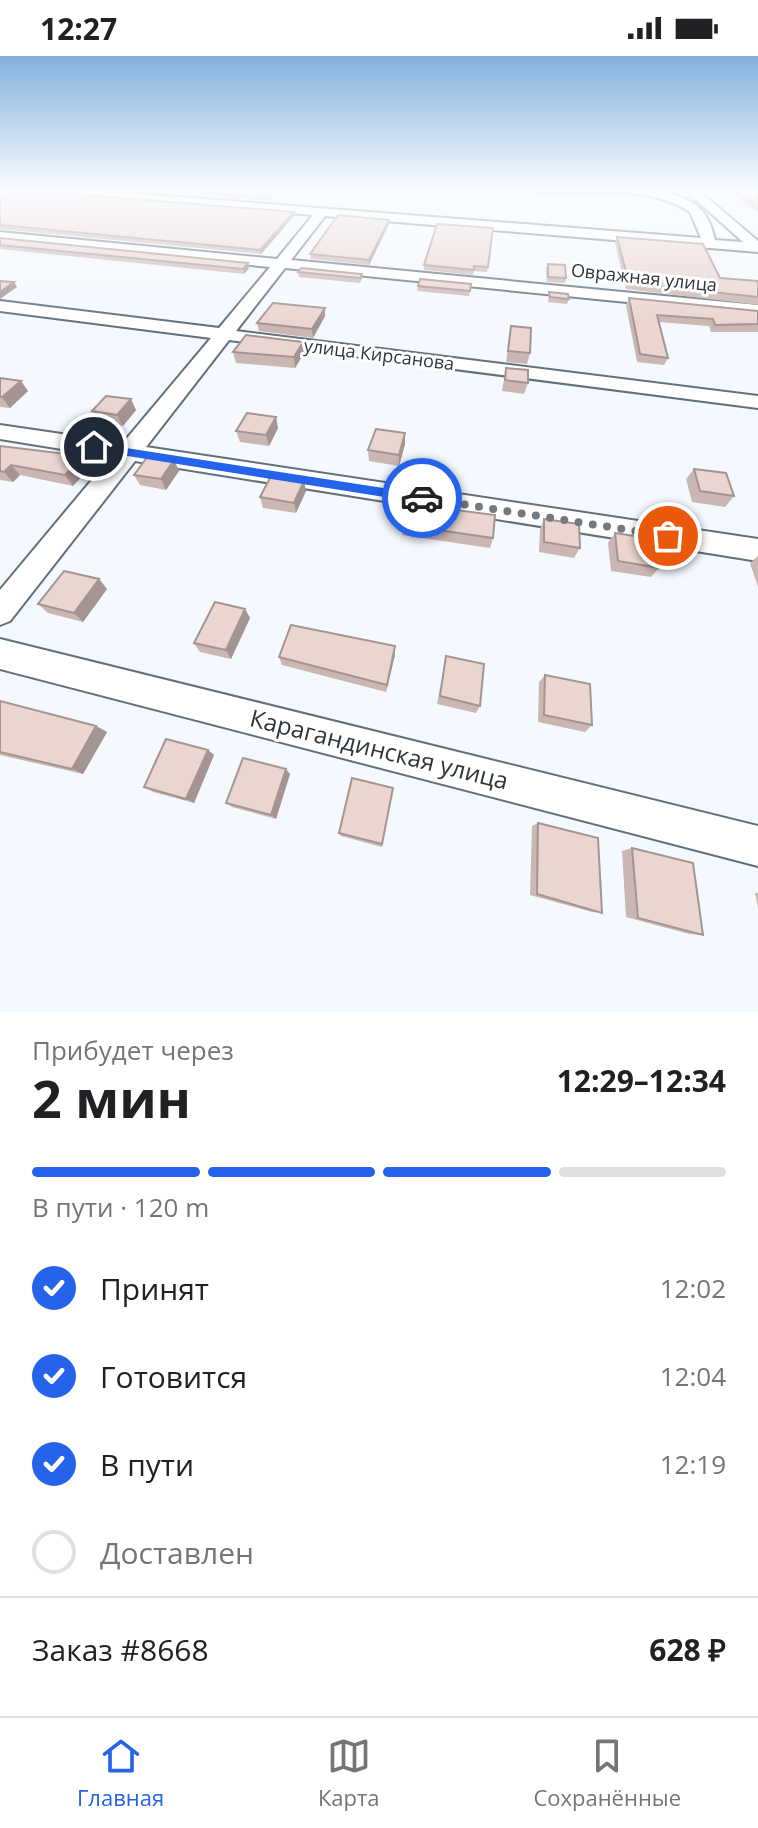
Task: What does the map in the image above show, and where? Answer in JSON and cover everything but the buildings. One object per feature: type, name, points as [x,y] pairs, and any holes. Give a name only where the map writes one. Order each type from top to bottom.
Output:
[{"type":"street","points":[[0,612],[125,452],[304,235]]},
{"type":"street","points":[[608,235],[758,248]]},
{"type":"street","points":[[708,235],[709,243]]},
{"type":"street","points":[[743,235],[758,248]]},
{"type":"street","name":"Овражная улица","points":[[0,236],[758,310]]},
{"type":"street","name":"улица Кирсанова","points":[[0,306],[758,402]]},
{"type":"street","points":[[0,432],[758,550]]},
{"type":"street","name":"Карагандинская улица","points":[[0,654],[758,846]]},
{"type":"way so far","points":[[422,498],[668,536]]},
{"type":"route","points":[[94,447],[422,498]]}]
